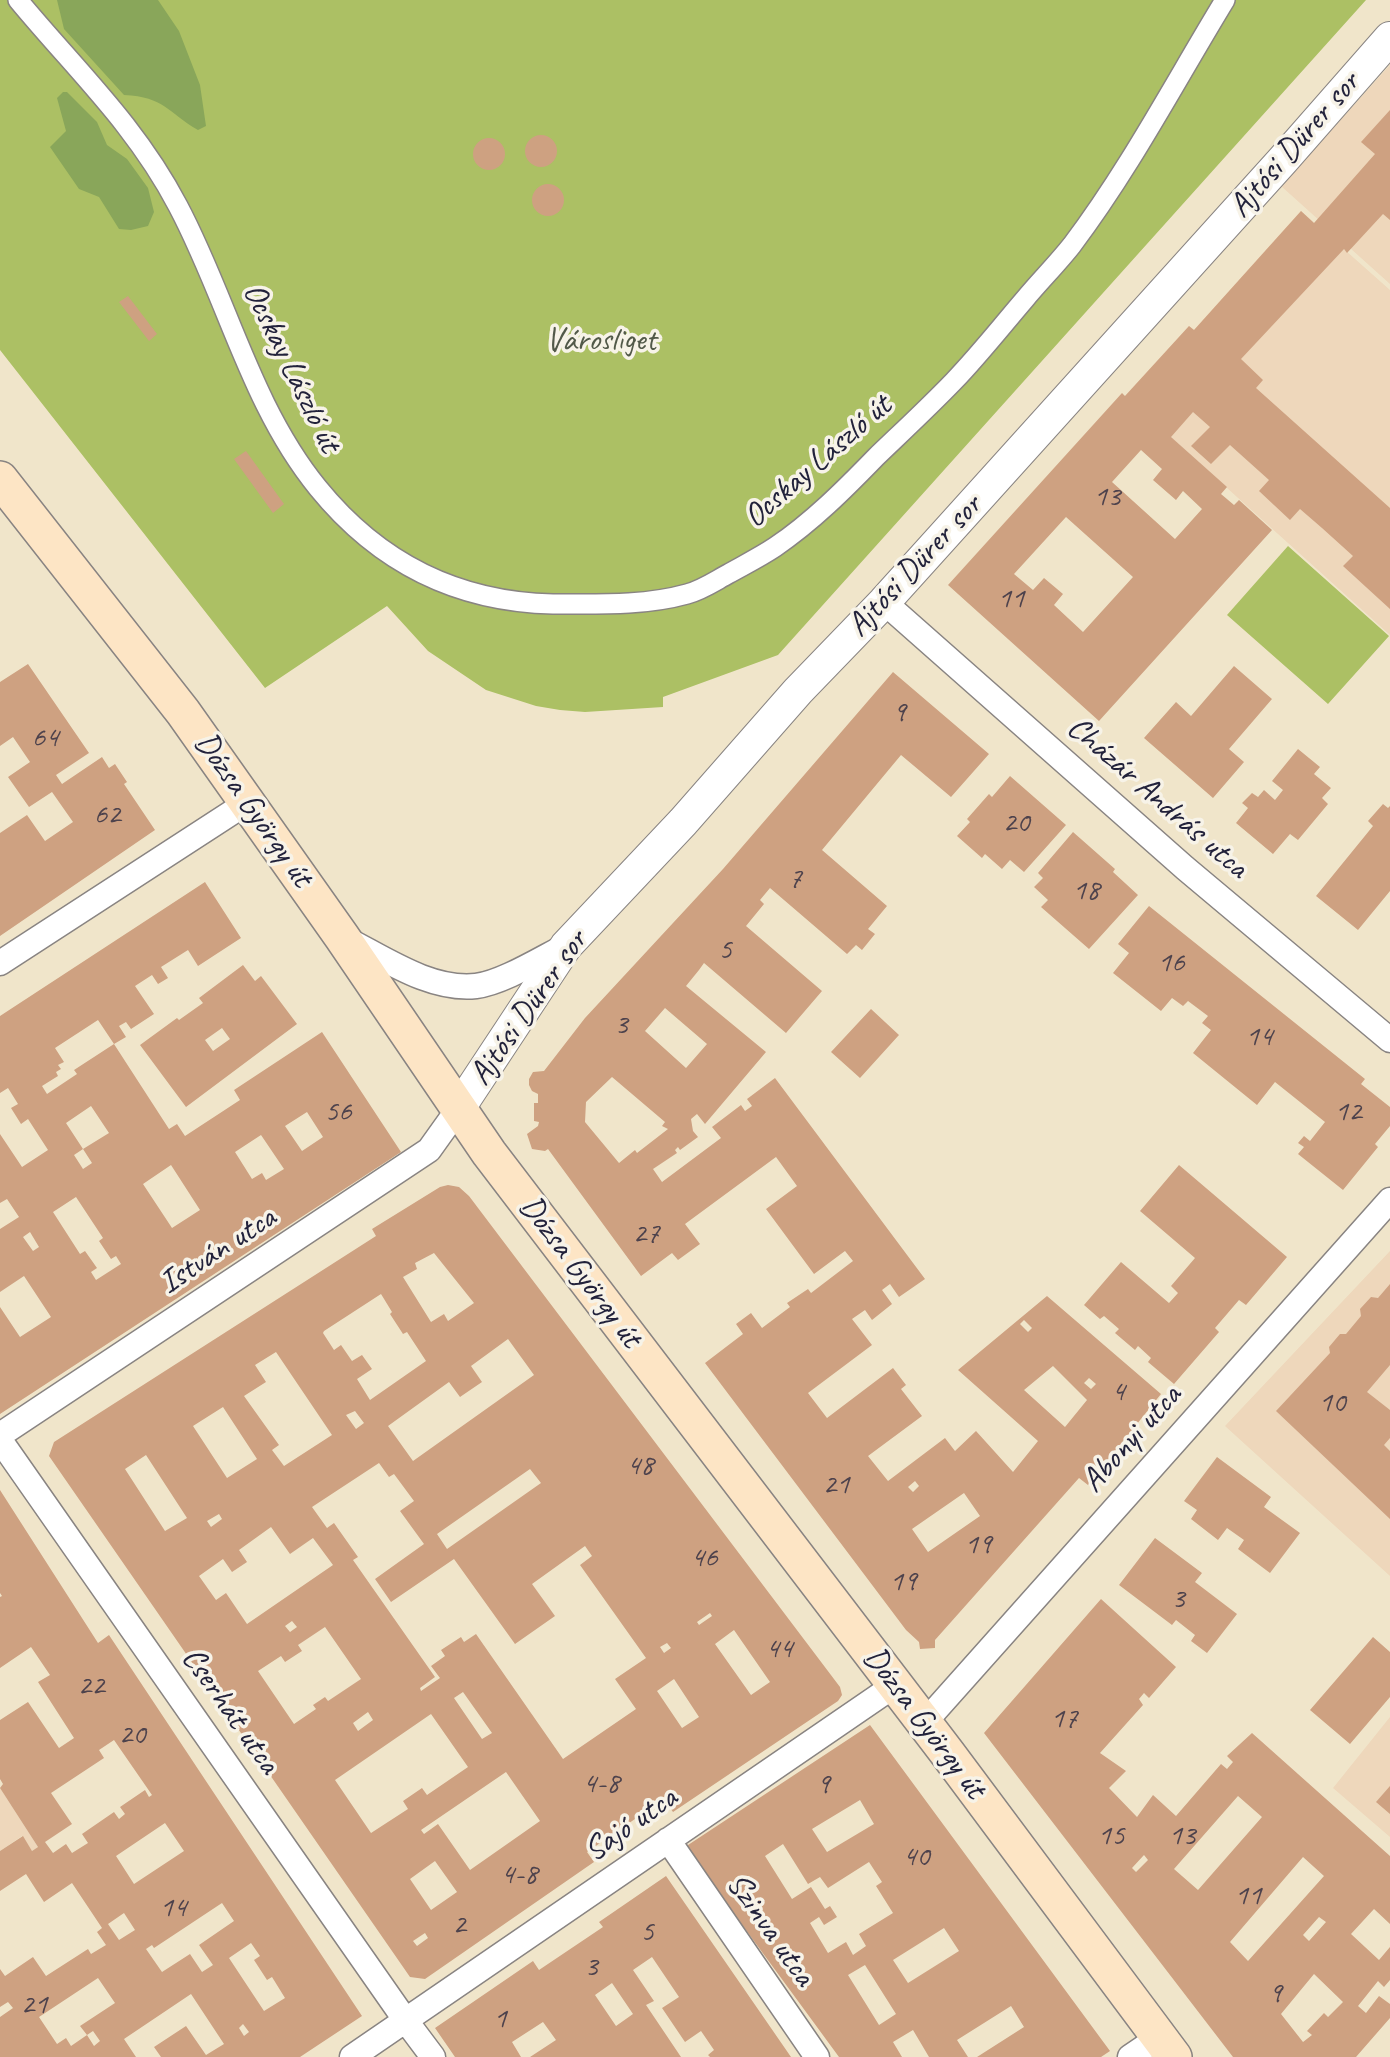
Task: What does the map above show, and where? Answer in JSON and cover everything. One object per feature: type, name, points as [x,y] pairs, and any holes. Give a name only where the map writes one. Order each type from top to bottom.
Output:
[{"type":"main road","name":"Dózsa György út","points":[[0,479],[183,712],[513,1185],[924,1723],[1166,2047]]},
{"type":"street","name":"Ocskay László út","points":[[18,0],[111,105],[148,156],[195,240],[282,435],[320,490],[354,526],[409,567],[438,582],[477,595],[519,603],[613,604],[688,594],[715,582],[777,546],[833,500],[956,379],[1070,247],[1133,156],[1226,0]]},
{"type":"street","name":"Ajtósi Dürer sor","points":[[459,1108],[566,946],[683,822],[798,691],[884,602],[1390,38]]},
{"type":"street","name":"Cházár András utca","points":[[884,602],[1185,868],[1390,1040]]},
{"type":"street","points":[[0,963],[248,802]]},
{"type":"street","points":[[342,937],[423,977],[449,986],[478,986],[566,946]]},
{"type":"street","name":"István utca","points":[[0,1437],[429,1150],[459,1108]]},
{"type":"street","name":"Abonyi utca","points":[[924,1723],[1390,1200]]},
{"type":"street","name":"Cserhát utca","points":[[0,1437],[405,2021],[433,2057]]},
{"type":"street","name":"Sajó utca","points":[[352,2057],[895,1685]]},
{"type":"street","name":"Szinva utca","points":[[668,1840],[817,2057]]},
{"type":"street","points":[[1130,2057],[1166,2047]]},
{"type":"shaded area","points":[[1390,65],[1390,284],[1281,186]]},
{"type":"shaded area","points":[[1301,211],[1390,290],[1390,635],[1125,396],[1189,326],[1194,330]]},
{"type":"shaded area","points":[[1390,1251],[1390,1576],[1225,1426]]},
{"type":"shaded area","points":[[1390,1717],[1390,1837],[1333,1788]]},
{"type":"shaded area","points":[[0,1788],[38,1847],[32,1851],[22,1836],[0,1851]]},
{"type":"green space","name":"Városliget","points":[[0,0],[1366,0],[778,655],[663,697],[663,707],[585,712],[536,706],[486,690],[428,651],[387,606],[265,688],[0,350]]},
{"type":"green space","points":[[57,0],[158,0],[179,31],[200,85],[206,126],[198,130],[157,102],[124,95],[64,29]]},
{"type":"green space","points":[[67,92],[97,122],[107,145],[127,159],[148,188],[154,212],[148,226],[131,230],[119,229],[99,197],[79,189],[50,147],[66,131],[57,98]]},
{"type":"green space","points":[[1288,546],[1389,636],[1328,704],[1227,615]]},
{"type":"building","points":[[1390,110],[1390,220],[1383,214],[1347,253],[1344,249],[1241,359],[1263,380],[1256,388],[1390,508],[1390,609],[1343,566],[1353,556],[1322,528],[1300,509],[1290,520],[1259,491],[1269,480],[1230,445],[1211,464],[1191,446],[1210,427],[1193,412],[1171,437],[1227,487],[1221,494],[1234,505],[1239,500],[1272,530],[1099,721],[948,585],[1122,393],[1125,396],[1189,326],[1194,330],[1301,211],[1314,223],[1375,154],[1361,142]],"holes":[[[1141,450],[1162,469],[1153,480],[1176,500],[1183,491],[1202,509],[1175,539],[1112,482]],[[1066,517],[1133,577],[1083,632],[1054,605],[1063,594],[1044,578],[1033,590],[1014,574]]]},
{"type":"building","points":[[541,135],[552,140],[557,151],[552,162],[541,167],[530,162],[525,151],[530,140]]},
{"type":"building","points":[[489,138],[500,143],[505,154],[500,165],[489,170],[478,165],[473,154],[478,143]]},
{"type":"building","points":[[548,184],[559,189],[564,200],[559,211],[548,216],[537,211],[532,200],[537,189]]},
{"type":"building","points":[[128,296],[157,334],[149,341],[119,302]]},
{"type":"building","points":[[246,451],[284,504],[273,513],[234,459]]},
{"type":"building","points":[[28,664],[89,753],[56,775],[62,784],[102,757],[109,768],[115,764],[127,782],[124,784],[155,830],[0,936],[0,833],[27,815],[45,841],[73,822],[52,792],[29,807],[8,777],[30,762],[13,737],[0,746],[0,682]]},
{"type":"building","points":[[1234,666],[1272,699],[1229,749],[1244,762],[1213,798],[1144,738],[1176,702],[1191,716]]},
{"type":"building","points":[[893,672],[989,754],[951,797],[901,755],[822,850],[887,906],[868,929],[875,934],[862,950],[856,945],[847,954],[770,888],[760,900],[764,904],[746,926],[822,991],[786,1033],[704,963],[686,986],[766,1052],[705,1124],[697,1114],[691,1119],[693,1131],[698,1137],[680,1150],[678,1147],[675,1150],[677,1153],[653,1169],[662,1182],[721,1138],[712,1127],[741,1105],[745,1111],[752,1106],[747,1099],[775,1078],[925,1279],[899,1297],[890,1284],[882,1290],[892,1304],[872,1320],[865,1310],[852,1319],[872,1345],[808,1393],[827,1418],[893,1368],[906,1385],[901,1389],[922,1416],[868,1456],[888,1481],[945,1438],[955,1451],[976,1431],[1013,1472],[1038,1441],[958,1370],[1047,1296],[1161,1394],[1088,1485],[1079,1478],[935,1640],[935,1648],[920,1649],[919,1642],[906,1630],[705,1363],[743,1334],[736,1324],[751,1313],[762,1328],[790,1307],[787,1303],[808,1289],[811,1293],[853,1261],[845,1251],[814,1274],[766,1209],[797,1186],[776,1157],[685,1224],[700,1244],[678,1260],[672,1253],[641,1276],[548,1149],[532,1149],[527,1134],[538,1126],[539,1122],[534,1121],[534,1103],[538,1103],[538,1094],[532,1091],[529,1085],[533,1072],[544,1071],[585,1018],[723,869]],"holes":[[[665,1008],[707,1044],[686,1068],[645,1031]],[[612,1077],[665,1122],[662,1126],[668,1129],[619,1163],[585,1122],[586,1102]],[[1024,1320],[1032,1328],[1028,1332],[1020,1324]],[[1053,1366],[1087,1400],[1065,1427],[1024,1390]],[[1089,1378],[1096,1384],[1091,1389],[1084,1383]],[[915,1481],[919,1486],[913,1492],[908,1487]],[[964,1493],[980,1516],[928,1552],[912,1529]]]},
{"type":"building","points":[[1298,749],[1320,767],[1314,774],[1331,788],[1322,798],[1328,804],[1298,840],[1290,834],[1273,854],[1236,823],[1248,808],[1242,803],[1252,793],[1258,797],[1264,790],[1275,800],[1283,790],[1272,781]]},
{"type":"building","points":[[1010,776],[1066,825],[1024,872],[1010,860],[1002,869],[985,854],[982,858],[957,836],[970,822],[967,819],[989,794],[992,797]]},
{"type":"building","points":[[1383,804],[1388,808],[1390,806],[1390,891],[1358,930],[1316,896],[1373,826],[1368,821]]},
{"type":"building","points":[[1073,832],[1115,869],[1113,872],[1138,895],[1089,949],[1041,907],[1048,900],[1034,887],[1043,878],[1038,873]]},
{"type":"building","points":[[205,882],[241,938],[198,966],[188,950],[161,967],[168,978],[158,984],[152,975],[135,986],[154,1014],[131,1029],[126,1022],[119,1026],[126,1037],[114,1044],[169,1129],[177,1124],[185,1136],[240,1100],[234,1090],[322,1032],[401,1152],[0,1414],[0,1307],[20,1337],[51,1317],[24,1276],[0,1292],[0,1229],[19,1217],[7,1199],[0,1203],[0,1134],[22,1167],[48,1150],[28,1119],[21,1124],[11,1108],[18,1104],[8,1088],[0,1093],[0,1016]],"holes":[[[98,1020],[114,1044],[74,1070],[77,1074],[47,1094],[42,1086],[58,1076],[56,1072],[61,1069],[58,1065],[64,1062],[55,1048]],[[91,1106],[109,1133],[83,1149],[66,1123]],[[307,1112],[323,1137],[302,1151],[285,1126]],[[261,1135],[284,1169],[266,1180],[262,1173],[252,1179],[235,1152]],[[83,1149],[92,1163],[83,1169],[74,1155]],[[171,1165],[200,1210],[172,1228],[143,1184]],[[76,1197],[103,1238],[99,1241],[111,1259],[116,1256],[121,1264],[96,1280],[91,1272],[97,1268],[85,1251],[80,1254],[53,1212]],[[30,1232],[39,1247],[33,1251],[23,1237]]]},
{"type":"building","points":[[1149,906],[1365,1079],[1361,1084],[1390,1107],[1390,1126],[1375,1144],[1378,1147],[1343,1190],[1298,1154],[1304,1147],[1298,1143],[1304,1136],[1310,1141],[1325,1122],[1275,1082],[1257,1105],[1193,1053],[1211,1030],[1202,1023],[1208,1016],[1188,1001],[1183,1006],[1172,998],[1161,1011],[1113,973],[1129,953],[1118,944]]},
{"type":"building","points":[[243,965],[255,981],[261,976],[297,1024],[186,1107],[140,1045],[203,1003],[199,998]],"holes":[[[222,1028],[230,1039],[213,1051],[205,1040]]]},
{"type":"building","points":[[871,1009],[899,1035],[860,1078],[831,1052]]},
{"type":"building","points":[[1179,1165],[1287,1257],[1246,1305],[1239,1300],[1215,1328],[1219,1332],[1174,1384],[1148,1362],[1151,1358],[1138,1346],[1135,1350],[1115,1333],[1119,1329],[1104,1316],[1100,1319],[1084,1305],[1121,1262],[1169,1303],[1178,1293],[1171,1286],[1195,1258],[1140,1211]]},
{"type":"building","points":[[440,1187],[459,1187],[469,1196],[840,1687],[842,1695],[838,1701],[673,1812],[664,1799],[587,1852],[594,1862],[425,1979],[410,1977],[49,1456],[54,1442],[376,1236],[372,1229]],"holes":[[[434,1253],[474,1303],[448,1321],[444,1314],[431,1322],[403,1277],[417,1269],[415,1263]],[[381,1294],[403,1334],[407,1332],[426,1361],[370,1400],[357,1379],[372,1369],[362,1355],[352,1361],[341,1345],[334,1350],[324,1331]],[[508,1339],[534,1375],[413,1461],[388,1426],[449,1382],[460,1397],[482,1382],[471,1366]],[[276,1352],[332,1435],[284,1466],[272,1450],[279,1445],[244,1396],[266,1382],[255,1365]],[[223,1407],[257,1459],[227,1478],[193,1426]],[[355,1411],[364,1423],[356,1429],[346,1415]],[[146,1455],[187,1518],[165,1531],[125,1469]],[[379,1463],[389,1477],[394,1474],[414,1501],[400,1511],[424,1544],[375,1579],[391,1602],[454,1559],[515,1644],[555,1616],[532,1584],[585,1546],[592,1556],[580,1565],[646,1658],[615,1679],[636,1709],[563,1759],[476,1634],[464,1642],[461,1637],[441,1650],[445,1656],[431,1666],[440,1678],[421,1691],[420,1688],[435,1677],[353,1560],[358,1557],[334,1523],[327,1528],[312,1507]],[[530,1469],[541,1483],[447,1549],[437,1534]],[[219,1514],[222,1519],[211,1527],[207,1521]],[[271,1527],[290,1554],[313,1538],[333,1565],[247,1624],[226,1593],[216,1600],[199,1576],[223,1559],[232,1572],[247,1562],[239,1550]],[[710,1613],[712,1616],[699,1625],[697,1622]],[[292,1621],[297,1627],[290,1632],[285,1626]],[[325,1627],[361,1679],[328,1701],[325,1697],[313,1705],[316,1709],[294,1724],[258,1671],[281,1656],[285,1662],[302,1651],[298,1645]],[[734,1630],[770,1682],[751,1695],[715,1644]],[[667,1643],[671,1648],[664,1653],[660,1647]],[[674,1679],[699,1717],[682,1728],[657,1691]],[[463,1692],[492,1733],[482,1739],[454,1698]],[[368,1712],[373,1720],[358,1731],[353,1723]],[[431,1714],[468,1767],[427,1795],[422,1788],[403,1801],[408,1809],[371,1833],[335,1780]],[[506,1772],[540,1821],[470,1870],[438,1824],[424,1834],[421,1830]],[[435,1861],[457,1892],[431,1910],[410,1879]],[[425,1933],[428,1938],[417,1946],[413,1941]]]},
{"type":"building","points":[[1390,1284],[1390,1365],[1367,1392],[1390,1410],[1390,1438],[1384,1445],[1390,1451],[1390,1519],[1276,1411],[1330,1353],[1329,1347],[1340,1334],[1346,1334],[1361,1316],[1360,1309],[1371,1297],[1378,1298]]},
{"type":"building","points":[[1217,1457],[1271,1497],[1264,1507],[1300,1533],[1270,1573],[1238,1549],[1244,1540],[1227,1528],[1218,1540],[1191,1519],[1197,1510],[1184,1501]]},
{"type":"building","points":[[0,1490],[98,1643],[109,1635],[362,2016],[300,2057],[161,2057],[154,2047],[186,2026],[206,2055],[224,2044],[191,1994],[124,2039],[136,2057],[0,2057],[0,2017],[13,2008],[8,2002],[0,2007],[0,1969],[5,1976],[33,1957],[46,1976],[88,1949],[91,1954],[106,1945],[97,1932],[102,1928],[72,1883],[44,1902],[26,1874],[0,1891],[0,1851],[23,1836],[32,1851],[38,1847],[0,1788],[3,1784],[0,1779],[0,1720],[28,1702],[59,1748],[74,1738],[38,1682],[50,1675],[31,1647],[0,1668]],"holes":[[[114,1740],[152,1795],[149,1797],[145,1790],[120,1807],[125,1814],[119,1819],[114,1812],[82,1834],[88,1843],[72,1853],[66,1844],[53,1853],[45,1842],[72,1824],[51,1793],[104,1758],[99,1750]],[[165,1823],[184,1851],[134,1884],[116,1856]],[[222,1903],[234,1921],[199,1945],[213,1965],[202,1972],[190,1954],[162,1972],[146,1949],[152,1945],[154,1948]],[[124,1913],[135,1930],[119,1940],[108,1924]],[[251,1943],[260,1956],[254,1960],[267,1980],[272,1977],[285,1998],[264,2011],[229,1958]],[[98,1978],[115,2003],[80,2026],[87,2035],[71,2046],[66,2038],[57,2044],[39,2017]],[[243,2024],[249,2032],[244,2036],[239,2028]],[[93,2031],[100,2041],[94,2046],[87,2035]]]},
{"type":"building","points":[[1155,1538],[1202,1573],[1195,1582],[1237,1614],[1207,1653],[1191,1641],[1195,1635],[1176,1620],[1172,1625],[1119,1585]]},
{"type":"building","points":[[1101,1599],[1176,1667],[1149,1698],[1144,1693],[1139,1699],[1143,1705],[1100,1753],[1126,1771],[1109,1788],[1137,1817],[1153,1795],[1176,1816],[1221,1764],[1227,1769],[1233,1762],[1227,1756],[1252,1733],[1390,1856],[1390,1924],[1374,1909],[1351,1934],[1379,1960],[1390,1947],[1390,1980],[1384,1987],[1378,1981],[1358,2006],[1366,2013],[1379,1996],[1390,2004],[1390,2018],[1356,2057],[1233,2057],[984,1733]],"holes":[[[1238,1796],[1262,1817],[1198,1890],[1174,1869]],[[1144,1855],[1148,1860],[1136,1872],[1132,1868]],[[1303,1857],[1324,1876],[1248,1961],[1230,1942]],[[1319,1917],[1326,1922],[1309,1941],[1303,1935]],[[1314,1974],[1343,2002],[1328,2017],[1324,2013],[1307,2031],[1312,2035],[1303,2042],[1281,2014]]]},
{"type":"building","points":[[1373,1637],[1390,1652],[1390,1697],[1350,1744],[1310,1710]]},
{"type":"building","points":[[870,1725],[1110,2051],[1101,2057],[977,2057],[1024,2027],[1011,2006],[957,2040],[968,2057],[929,2057],[913,2030],[893,2042],[902,2057],[839,2057],[685,1847]],"holes":[[[860,1800],[874,1824],[827,1852],[812,1829]],[[783,1844],[808,1884],[820,1877],[828,1888],[869,1862],[882,1882],[876,1886],[893,1913],[859,1934],[866,1946],[853,1955],[846,1942],[828,1953],[810,1923],[819,1917],[824,1925],[837,1917],[830,1906],[825,1909],[811,1887],[792,1899],[765,1856]],[[944,1928],[959,1951],[908,1983],[893,1960]],[[865,1965],[896,2014],[879,2025],[848,1975]]]},
{"type":"building","points":[[1390,1786],[1390,1814],[1376,1802]]},
{"type":"building","points":[[666,1876],[791,2057],[710,2057],[708,2055],[714,2050],[701,2031],[685,2042],[662,2008],[679,1997],[652,1957],[633,1970],[654,2001],[646,2005],[681,2057],[530,2057],[556,2040],[543,2022],[512,2042],[521,2057],[455,2057],[435,2028],[533,1961],[539,1970],[603,1927],[599,1922]],"holes":[[[612,1983],[633,2014],[616,2026],[595,1995]]]}]
